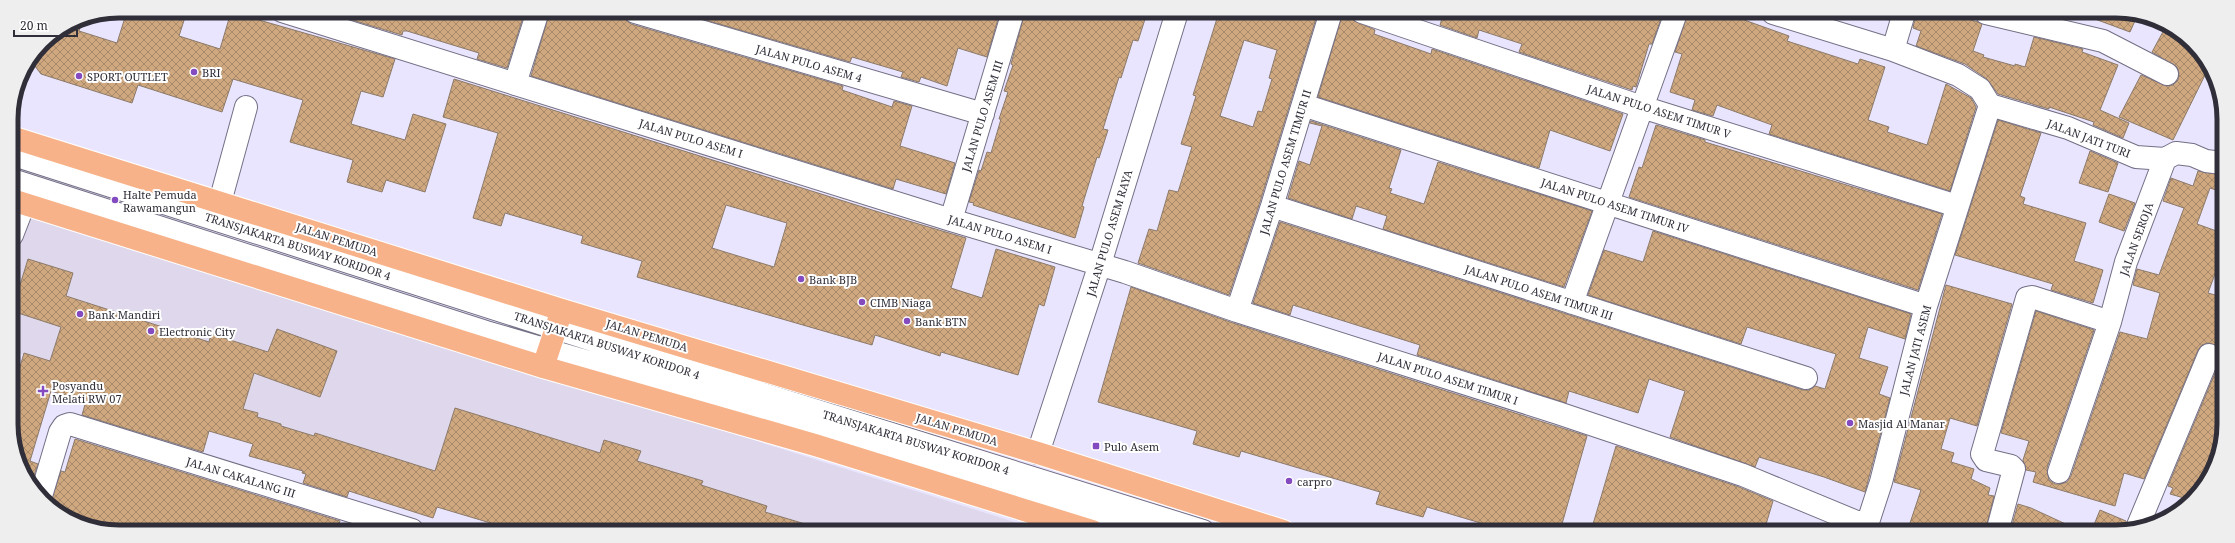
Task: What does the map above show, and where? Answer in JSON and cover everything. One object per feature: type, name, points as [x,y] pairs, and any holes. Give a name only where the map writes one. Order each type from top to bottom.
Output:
[{"type":"main road","name":"JALAN PEMUDA","points":[[18,139],[220,202],[559,319],[1038,453],[1264,525]]},
{"type":"main road","points":[[18,202],[546,359],[1073,525]]},
{"type":"main road","points":[[546,359],[559,319]]},
{"type":"street","name":"JALAN PULO ASEM I","points":[[304,18],[951,220],[1100,264]]},
{"type":"street","points":[[515,84],[536,18]]},
{"type":"street","name":"JALAN PULO ASEM 4","points":[[663,18],[984,114]]},
{"type":"street","name":"JALAN PULO ASEM III","points":[[951,220],[984,114],[1011,18]]},
{"type":"street","name":"JALAN PULO ASEM RAYA","points":[[1038,453],[1100,264],[1175,18]]},
{"type":"street","name":"JALAN PULO ASEM TIMUR II","points":[[1237,311],[1272,206],[1329,18]]},
{"type":"street","name":"JALAN PULO ASEM TIMUR V","points":[[1380,18],[1642,106],[1957,206]]},
{"type":"street","points":[[1572,303],[1674,18]]},
{"type":"street","points":[[1789,18],[1893,50],[1958,75],[1980,89],[1990,105]]},
{"type":"street","points":[[1893,50],[1903,18]]},
{"type":"street","points":[[2007,18],[2103,41],[2167,74]]},
{"type":"street","name":"JALAN PULO ASEM TIMUR IV","points":[[1303,105],[1926,306]]},
{"type":"street","name":"JALAN JATI TURI","points":[[1990,105],[2068,128],[2136,157],[2165,158],[2176,153],[2192,155],[2206,161],[2217,162]]},
{"type":"street","name":"JALAN JATI ASEM","points":[[1795,495],[1859,523],[1869,519],[1881,482],[1926,306],[1990,105]]},
{"type":"street","points":[[220,202],[246,107]]},
{"type":"street","name":"TRANSJAKARTA BUSWAY KORIDOR 4","points":[[18,156],[559,319],[1185,525]]},
{"type":"street","name":"JALAN SEROJA","points":[[2059,472],[2110,322],[2126,262],[2165,158]]},
{"type":"street","name":"TRANSJAKARTA BUSWAY KORIDOR 4","points":[[18,182],[546,359],[644,378],[1119,525]]},
{"type":"street","name":"JALAN PULO ASEM TIMUR III","points":[[1272,206],[1806,378]]},
{"type":"street","name":"JALAN PULO ASEM TIMUR I","points":[[1100,264],[1237,311],[1565,415],[1743,475],[1795,495]]},
{"type":"street","points":[[1999,525],[2014,469],[2011,466],[1986,460],[1982,454],[2027,298],[2032,297],[2110,322]]},
{"type":"street","points":[[2140,522],[2217,357]]},
{"type":"street","name":"JALAN CAKALANG III","points":[[43,489],[60,432],[64,426],[70,424],[361,523],[376,525]]},
{"type":"shaded area","points":[[18,209],[1024,525],[571,525],[18,353]]},
{"type":"building","points":[[125,18],[185,18],[179,36],[220,49],[229,18],[252,18],[395,59],[383,97],[361,91],[351,124],[405,140],[413,114],[446,124],[425,192],[386,180],[382,192],[347,182],[353,160],[290,142],[303,100],[233,79],[222,112],[138,85],[132,103],[41,74],[34,65],[43,53],[53,43],[63,35],[80,26],[79,31],[117,43]]},
{"type":"building","points":[[345,18],[523,18],[507,68],[477,59],[479,53],[407,31],[403,31],[402,35]]},
{"type":"building","points":[[548,18],[625,18],[631,24],[843,86],[842,90],[892,107],[894,101],[912,106],[900,146],[955,163],[946,194],[896,179],[893,189],[531,76]]},
{"type":"building","points":[[699,18],[998,18],[987,57],[958,48],[947,86],[921,77],[919,82],[901,77],[903,72],[852,57],[850,62]]},
{"type":"building","points":[[1023,18],[1145,18],[1138,41],[1133,40],[1121,78],[1119,77],[1103,129],[1108,130],[1099,158],[1097,157],[1082,206],[1084,207],[1075,238],[973,205],[974,203],[969,202],[979,170],[981,171],[987,152],[991,153],[1001,119],[999,119],[1008,92],[1004,91],[1013,65],[1011,64]]},
{"type":"building","points":[[1217,18],[1316,18],[1260,202],[1229,295],[1138,263],[1149,229],[1157,231],[1169,190],[1178,192],[1192,147],[1181,144],[1196,96],[1193,95]],"holes":[[[1244,40],[1277,50],[1269,78],[1272,79],[1262,112],[1258,111],[1253,127],[1220,116]]]},
{"type":"building","points":[[1341,18],[1352,18],[1353,20],[1375,30],[1374,34],[1431,54],[1432,49],[1623,114],[1610,151],[1550,130],[1539,168],[1318,97]]},
{"type":"building","points":[[1442,18],[1661,18],[1652,44],[1649,44],[1636,87],[1633,86],[1632,90],[1519,52],[1522,44],[1479,30],[1477,38],[1440,25]]},
{"type":"building","points":[[1686,18],[1739,18],[1789,36],[1787,41],[1858,64],[1860,59],[1885,67],[1868,120],[1889,127],[1887,132],[1927,145],[1946,84],[1971,98],[1976,107],[1950,191],[1769,134],[1772,125],[1717,105],[1713,116],[1692,110],[1695,100],[1670,92],[1682,54],[1675,52]]},
{"type":"building","points":[[1915,18],[1964,18],[1978,22],[1982,24],[1973,51],[1984,55],[1983,57],[2015,66],[2015,64],[2025,67],[2034,37],[2083,49],[2082,52],[2118,65],[2100,110],[2129,123],[2123,138],[2093,125],[2094,122],[2049,107],[2049,109],[1998,94],[1987,79],[1965,64],[1916,46],[1921,31],[1913,28]]},
{"type":"building","points":[[2092,18],[2122,18],[2135,20],[2130,32]]},
{"type":"building","points":[[2164,30],[2187,48],[2196,58],[2206,74],[2173,140],[2119,117],[2141,75],[2167,86],[2173,85],[2178,80],[2179,73],[2177,67],[2152,52]]},
{"type":"building","points":[[454,79],[966,238],[951,288],[982,298],[996,249],[1055,267],[1044,306],[1039,304],[1018,375],[941,352],[940,356],[875,335],[872,345],[637,277],[642,261],[581,243],[583,236],[505,213],[501,226],[473,218],[498,133],[443,117]],"holes":[[[726,205],[787,223],[774,267],[712,248]]]},
{"type":"building","points":[[1998,120],[2041,133],[2020,196],[2025,198],[2023,204],[2086,223],[2074,261],[2103,270],[2093,303],[2051,290],[2053,284],[1955,255]]},
{"type":"building","points":[[1311,121],[1401,150],[1389,188],[1392,189],[1390,193],[1424,204],[1438,162],[1592,211],[1564,287],[1383,229],[1387,216],[1356,206],[1352,219],[1288,198],[1299,161],[1310,165],[1322,126],[1310,123]]},
{"type":"building","points":[[1656,125],[1705,140],[1705,142],[1942,214],[1918,290],[1629,197],[1639,167],[1642,168]]},
{"type":"building","points":[[2090,151],[2118,163],[2108,192],[2079,183]]},
{"type":"building","points":[[2198,171],[2217,174],[2217,190],[2210,188],[2197,224],[2217,231],[2217,269],[2208,293],[2217,296],[2217,346],[2208,343],[2202,345],[2198,350],[2144,479],[2124,473],[2115,506],[2033,482],[2036,472],[2026,470],[2023,460],[2029,441],[2001,433],[2036,311],[2094,330],[2047,468],[2049,480],[2055,484],[2061,484],[2067,482],[2071,476],[2120,332],[2147,339],[2160,293],[2133,285],[2137,269],[2159,275],[2184,208],[2163,201],[2171,178],[2193,186]]},
{"type":"building","points":[[2109,194],[2135,203],[2124,231],[2099,222]]},
{"type":"building","points":[[1280,222],[1803,390],[1809,390],[1815,386],[1825,389],[1836,354],[1747,327],[1741,344],[1588,295],[1604,250],[1643,262],[1653,231],[1911,314],[1905,339],[1868,327],[1859,358],[1888,367],[1879,394],[1890,398],[1865,492],[1824,477],[1759,457],[1755,467],[1670,437],[1685,391],[1649,379],[1638,413],[1569,391],[1566,403],[1417,355],[1420,345],[1293,305],[1290,315],[1253,303]]},
{"type":"building","points":[[28,259],[73,273],[66,296],[209,342],[211,334],[268,352],[277,329],[337,351],[320,397],[254,373],[243,409],[258,413],[257,417],[314,436],[315,433],[435,471],[455,408],[600,453],[604,440],[641,451],[637,461],[703,481],[701,485],[767,506],[765,512],[809,525],[494,525],[437,507],[433,518],[349,491],[347,497],[303,483],[306,474],[302,473],[303,471],[249,456],[253,444],[209,431],[203,452],[82,415],[86,401],[51,391],[30,461],[38,464],[34,476],[23,456],[18,430],[18,374],[24,353],[50,361],[61,327],[18,313],[18,292]]},
{"type":"building","points":[[1946,285],[2012,304],[1977,426],[1950,418],[1941,449],[1954,453],[1951,462],[1974,469],[1971,479],[1990,488],[1988,495],[1994,496],[1987,525],[1909,525],[1921,490],[1894,482]]},
{"type":"building","points":[[1131,287],[1233,323],[1587,436],[1562,525],[1487,525],[1427,507],[1423,517],[1376,504],[1380,492],[1241,451],[1239,457],[1193,444],[1197,431],[1098,402]]},
{"type":"building","points":[[2217,368],[2217,424],[2212,455],[2210,454],[2205,471],[2196,485],[2184,498],[2170,494],[2173,488],[2168,486]]},
{"type":"building","points":[[75,439],[340,521],[339,525],[113,525],[100,523],[75,515],[52,498],[61,471],[65,472]]},
{"type":"building","points":[[1616,446],[1739,487],[1773,501],[1766,525],[1593,525]]},
{"type":"building","points":[[2018,504],[2031,508],[2068,525],[2012,525]]},
{"type":"building","points":[[2100,510],[2126,521],[2126,524],[2122,525],[2094,525]]},
{"type":"place","name":"BRI","points":[[194,72]]},
{"type":"place","name":"SPORT OUTLET","points":[[79,76]]},
{"type":"place","name":"Halte Pemuda Rawamangun","points":[[115,200]]},
{"type":"place","name":"Bank BJB","points":[[801,279]]},
{"type":"place","name":"CIMB Niaga","points":[[862,302]]},
{"type":"place","name":"Bank Mandiri","points":[[80,314]]},
{"type":"place","name":"Bank BTN","points":[[907,321]]},
{"type":"place","name":"Electronic City","points":[[151,331]]},
{"type":"place","name":"Posyandu Melati RW 07","points":[[43,391]]},
{"type":"place","name":"Masjid Al Manar","points":[[1850,423]]},
{"type":"place","name":"Pulo Asem","points":[[1096,446]]},
{"type":"place","name":"carpro","points":[[1289,481]]}]
